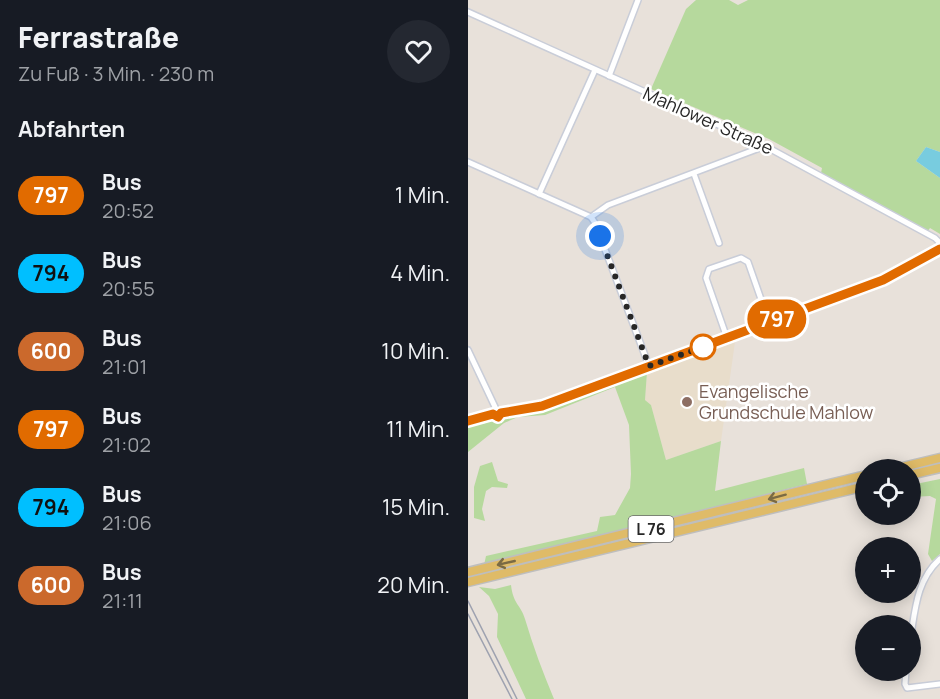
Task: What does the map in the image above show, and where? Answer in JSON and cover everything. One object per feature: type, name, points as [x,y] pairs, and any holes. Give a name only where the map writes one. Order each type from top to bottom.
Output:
[{"type":"main road","points":[[921,463],[940,458]]},
{"type":"main road","points":[[921,473],[940,468]]},
{"type":"main road","name":"L 76","points":[[468,572],[855,478]]},
{"type":"main road","name":"L 76","points":[[468,582],[855,489]]},
{"type":"street","points":[[609,76],[638,0]]},
{"type":"street","name":"Mahlower Straße","points":[[468,12],[765,146],[935,238],[940,243]]},
{"type":"street","points":[[539,194],[595,70]]},
{"type":"street","points":[[591,217],[608,205],[765,146]]},
{"type":"street","points":[[468,162],[591,217],[649,366]]},
{"type":"street","points":[[694,174],[718,243]]},
{"type":"street","points":[[468,421],[496,412],[542,406],[883,280],[940,249]]},
{"type":"street","points":[[727,338],[706,278],[709,269],[741,258],[748,262],[769,322]]},
{"type":"street","points":[[468,350],[496,412]]},
{"type":"street","points":[[915,615],[921,585],[940,559]]},
{"type":"street","points":[[905,681],[907,688],[940,684]]},
{"type":"shaded area","name":"Evangelische Grundschule Mahlow","points":[[735,342],[721,441],[666,460],[651,405],[645,400],[647,372]]},
{"type":"green space","points":[[696,0],[729,0],[738,5],[748,0],[940,0],[940,152],[926,147],[916,161],[940,178],[940,234],[930,228],[927,232],[821,173],[822,168],[769,139],[651,89],[686,9]]},
{"type":"green space","points":[[647,372],[645,400],[651,405],[666,460],[721,441],[715,491],[804,468],[807,484],[484,565],[486,556],[597,531],[600,517],[615,515],[630,488],[629,425],[615,387],[545,415],[518,417],[504,423],[468,452],[468,424],[558,403]]},
{"type":"green space","points":[[492,462],[498,481],[508,484],[507,488],[492,487],[486,491],[482,509],[485,521],[474,518],[474,487],[480,466]]},
{"type":"green space","points":[[940,479],[940,554],[932,561],[928,554],[936,499],[930,496],[921,496],[921,483]]},
{"type":"green space","points":[[511,585],[513,596],[523,614],[554,699],[526,699],[497,637],[498,614],[489,596],[479,587],[495,589]]},
{"type":"water","points":[[926,147],[940,152],[940,178],[916,161]]},
{"type":"tram line","points":[[468,601],[517,699]]},
{"type":"railway","points":[[468,614],[512,699]]},
{"type":"bus line","name":"797","points":[[468,421],[493,414],[498,417],[501,413],[542,406],[614,380],[883,280],[940,249]]},
{"type":"place","name":"Evangelische Grundschule Mahlow","points":[[687,402]]},
{"type":"route","points":[[600,236],[649,366],[703,347]]}]
